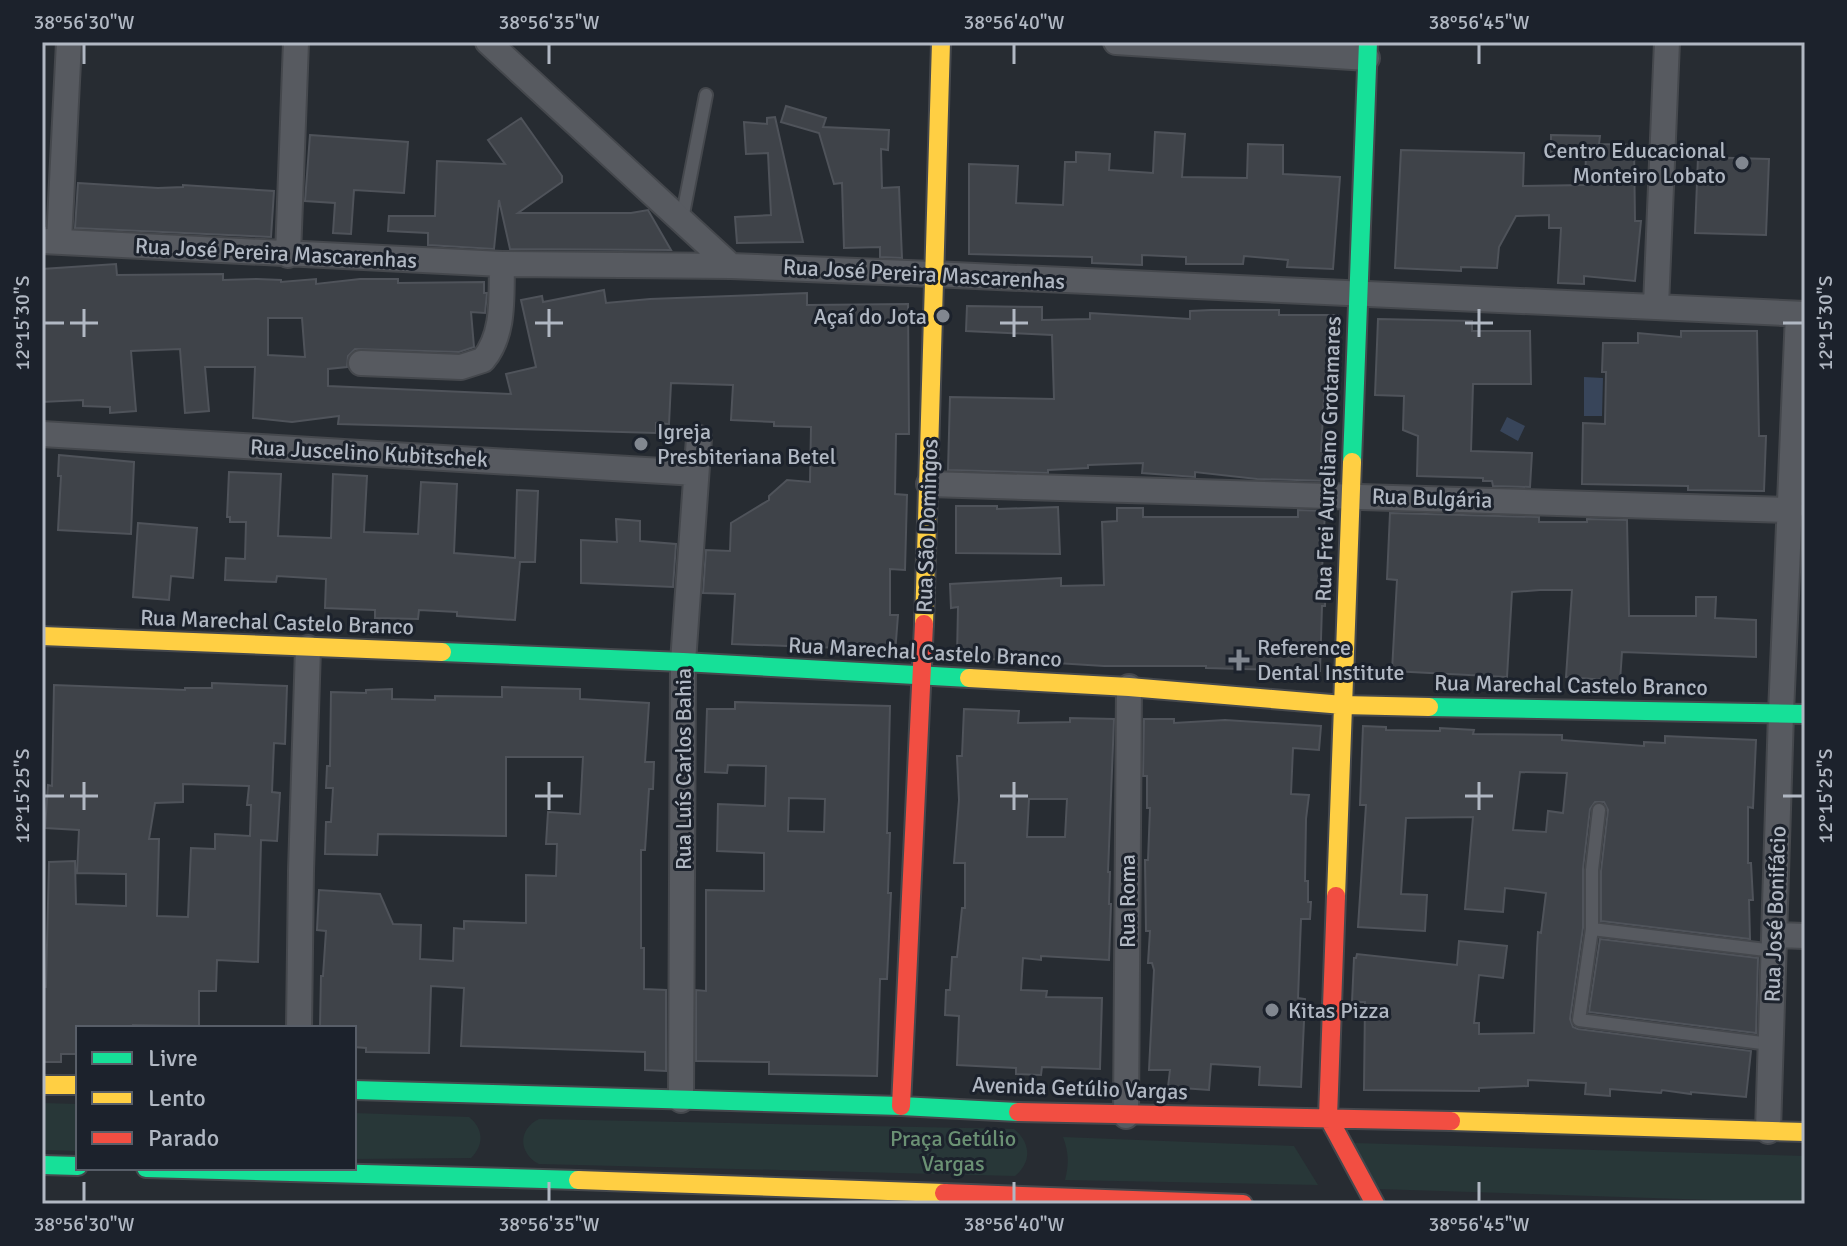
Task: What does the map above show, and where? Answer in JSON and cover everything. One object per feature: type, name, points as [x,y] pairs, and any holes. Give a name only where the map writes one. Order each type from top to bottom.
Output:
[{"type":"street","points":[[50,241],[69,42]]},
{"type":"street","points":[[288,255],[296,42]]},
{"type":"street","points":[[488,42],[731,266]]},
{"type":"street","name":"Rua São Domingos","points":[[901,1106],[922,675],[941,42]]},
{"type":"street","points":[[1116,42],[1368,50]]},
{"type":"street","points":[[1656,306],[1667,42]]},
{"type":"street","name":"Rua Frei Aureliano Grotamares","points":[[1328,1117],[1368,50]]},
{"type":"street","name":"Rua José Pereira Mascarenhas","points":[[50,241],[502,264],[731,266],[1802,314]]},
{"type":"street","points":[[361,363],[461,367],[483,360],[496,341],[499,328],[502,264]]},
{"type":"street","name":"Rua José Bonifácio","points":[[1768,1131],[1774,943],[1793,713],[1791,510],[1802,314]]},
{"type":"street","name":"Rua Juscelino Kubitschek","points":[[42,434],[696,473]]},
{"type":"street","name":"Rua Luís Carlos Bahia","points":[[681,1100],[683,662],[699,438]]},
{"type":"street","name":"Rua Bulgária","points":[[929,484],[1791,510]]},
{"type":"street","name":"Rua Marechal Castelo Branco","points":[[42,636],[683,662],[1129,687],[1343,705],[1793,713]]},
{"type":"street","points":[[299,1026],[308,648]]},
{"type":"street","name":"Rua Roma","points":[[1126,1116],[1129,687]]},
{"type":"street","points":[[1774,943],[1805,936]]},
{"type":"street","points":[[42,1085],[76,1085]]},
{"type":"street","name":"Avenida Getúlio Vargas","points":[[356,1090],[901,1106],[1126,1116],[1328,1117],[1805,1132]]},
{"type":"street","points":[[1328,1117],[1375,1204]]},
{"type":"street","points":[[42,1165],[76,1166]]},
{"type":"street","points":[[187,1170],[653,1193],[1243,1204]]},
{"type":"lane","points":[[682,219],[706,95]]},
{"type":"lane","points":[[1599,810],[1592,870],[1592,929],[1579,1020],[1770,1044]]},
{"type":"lane","points":[[1592,929],[1774,943]]},
{"type":"green space","points":[[42,1103],[76,1104],[76,1151],[42,1150]]},
{"type":"green space","points":[[356,1113],[469,1117],[480,1132],[478,1148],[471,1158],[356,1159]]},
{"type":"green space","name":"Praça Getúlio Vargas","points":[[539,1119],[1014,1129],[1024,1140],[1027,1159],[1015,1176],[539,1164],[527,1154],[523,1141],[527,1129]]},
{"type":"green space","name":"Praça Getúlio Vargas","points":[[1063,1137],[1294,1146],[1318,1185],[1065,1180],[1068,1158]]},
{"type":"green space","points":[[1354,1143],[1805,1156],[1805,1203],[1378,1189]]},
{"type":"water","points":[[1584,377],[1603,378],[1602,416],[1584,416]]},
{"type":"water","points":[[1507,417],[1525,426],[1518,441],[1500,431]]},
{"type":"building","points":[[786,106],[826,118],[823,127],[889,130],[888,150],[881,149],[882,188],[899,187],[902,258],[880,257],[880,247],[844,248],[842,183],[834,184],[819,133],[781,122]]},
{"type":"building","points":[[775,117],[803,242],[737,243],[735,217],[771,215],[768,153],[746,154],[744,122],[767,124],[767,118]]},
{"type":"building","points":[[521,118],[562,176],[562,182],[518,213],[631,213],[648,210],[671,250],[510,249],[499,200],[494,249],[428,245],[428,233],[388,231],[389,216],[435,216],[437,161],[505,164],[488,140]]},
{"type":"building","points":[[1155,132],[1185,134],[1182,177],[1247,178],[1248,144],[1283,145],[1283,174],[1340,177],[1333,269],[1287,267],[1288,260],[1244,256],[1243,264],[1186,264],[1186,257],[1142,255],[1142,265],[1092,263],[1092,257],[969,254],[969,164],[1018,166],[1016,203],[1063,205],[1065,162],[1076,162],[1076,152],[1110,154],[1109,170],[1153,173]]},
{"type":"building","points":[[310,135],[408,142],[404,193],[354,190],[351,234],[333,233],[335,203],[305,201]]},
{"type":"building","points":[[1551,135],[1600,136],[1599,144],[1634,145],[1635,221],[1641,221],[1635,281],[1584,276],[1584,284],[1558,283],[1561,228],[1549,228],[1549,215],[1516,216],[1499,247],[1497,268],[1461,267],[1461,271],[1395,268],[1401,150],[1524,153],[1523,186],[1585,185],[1586,153],[1551,152]]},
{"type":"building","points":[[1698,157],[1769,159],[1766,235],[1695,233]]},
{"type":"building","points":[[78,183],[274,191],[271,237],[75,228]]},
{"type":"building","points":[[116,264],[117,275],[223,274],[223,280],[281,282],[316,279],[316,284],[360,279],[398,279],[398,283],[484,282],[484,293],[487,293],[485,313],[471,312],[474,347],[459,352],[355,349],[348,356],[347,367],[328,369],[328,386],[511,394],[506,374],[536,367],[521,300],[542,296],[543,302],[604,290],[606,303],[807,293],[807,305],[908,304],[909,434],[896,434],[895,494],[907,495],[905,570],[890,569],[890,615],[898,615],[895,654],[867,652],[867,649],[732,644],[735,594],[703,593],[706,550],[730,551],[731,523],[769,500],[769,496],[787,480],[810,482],[811,427],[731,420],[733,385],[671,383],[669,424],[656,423],[656,433],[338,424],[339,416],[292,422],[253,418],[255,367],[205,367],[209,411],[185,413],[180,349],[131,351],[136,411],[110,413],[110,407],[83,406],[83,400],[42,402],[42,269]],"holes":[[[268,318],[302,318],[305,357],[268,355]]]},
{"type":"building","points":[[967,306],[1042,307],[1042,320],[1090,319],[1090,313],[1190,319],[1190,311],[1211,310],[1279,310],[1279,315],[1338,315],[1335,380],[1325,380],[1321,451],[1326,451],[1325,467],[1332,468],[1332,481],[1257,479],[1195,472],[1195,477],[1142,473],[1143,463],[1088,465],[1088,468],[1048,470],[1048,473],[948,470],[950,397],[1054,399],[1052,335],[966,331]]},
{"type":"building","points":[[1378,319],[1472,321],[1472,331],[1530,331],[1531,384],[1473,384],[1471,451],[1532,453],[1530,487],[1493,486],[1492,481],[1483,481],[1483,478],[1417,476],[1418,436],[1403,430],[1404,396],[1375,395]]},
{"type":"building","points":[[1681,331],[1757,331],[1759,436],[1766,436],[1764,491],[1582,484],[1583,423],[1605,424],[1603,343],[1638,343],[1638,333],[1681,337]]},
{"type":"building","points":[[59,455],[134,462],[131,534],[58,530]]},
{"type":"building","points":[[229,472],[281,474],[278,536],[331,538],[333,474],[367,476],[364,532],[418,534],[421,482],[457,484],[454,553],[515,558],[517,490],[538,491],[535,562],[520,562],[515,620],[419,610],[418,619],[375,618],[375,610],[325,608],[326,579],[277,576],[276,582],[225,580],[226,558],[245,559],[246,522],[230,522],[230,517],[227,517]]},
{"type":"building","points":[[956,506],[997,506],[997,509],[1058,507],[1060,554],[956,553]]},
{"type":"building","points":[[1117,508],[1143,508],[1143,517],[1298,517],[1298,510],[1325,511],[1322,571],[1326,571],[1325,606],[1322,606],[1320,671],[1104,666],[957,657],[958,607],[951,608],[950,584],[1061,578],[1061,586],[1104,585],[1102,522],[1117,521]]},
{"type":"building","points":[[1390,513],[1539,517],[1539,522],[1627,520],[1629,616],[1696,616],[1696,597],[1716,597],[1715,618],[1756,620],[1756,657],[1622,652],[1620,681],[1566,677],[1572,590],[1540,590],[1512,592],[1507,677],[1392,671],[1397,580],[1387,579]]},
{"type":"building","points":[[616,519],[640,521],[640,541],[676,544],[673,587],[581,583],[581,540],[617,542]]},
{"type":"building","points":[[138,523],[197,528],[193,578],[171,576],[169,600],[133,597]]},
{"type":"building","points":[[212,683],[287,686],[285,744],[274,743],[272,792],[280,793],[277,841],[261,840],[258,962],[217,960],[216,991],[199,991],[199,1026],[76,1026],[76,1054],[61,1054],[61,1062],[42,1062],[42,987],[46,987],[49,862],[75,861],[76,904],[126,906],[126,874],[77,873],[79,830],[45,828],[48,785],[52,786],[54,685],[212,688]],"holes":[[[183,784],[249,786],[247,805],[251,805],[250,836],[215,834],[215,849],[191,848],[188,917],[157,916],[159,839],[149,839],[155,803],[183,802]]]},
{"type":"building","points":[[502,687],[580,689],[580,699],[649,703],[645,762],[654,762],[645,850],[641,850],[641,948],[644,948],[644,989],[666,990],[666,1071],[645,1070],[645,1052],[461,1046],[464,988],[431,986],[429,1053],[366,1052],[366,1048],[356,1047],[356,1026],[320,1026],[326,931],[317,930],[319,890],[380,894],[393,924],[421,925],[420,959],[453,961],[454,928],[464,929],[464,921],[526,923],[526,875],[556,876],[557,844],[546,844],[548,812],[580,814],[583,757],[506,757],[506,836],[378,834],[377,855],[325,854],[326,822],[331,822],[333,788],[326,788],[327,766],[330,766],[331,692],[366,693],[366,690],[392,689],[392,699],[502,697]]},
{"type":"building","points":[[735,702],[890,706],[887,833],[890,833],[888,893],[891,893],[887,979],[880,979],[877,1076],[769,1074],[769,1062],[696,1061],[696,990],[706,991],[706,890],[764,891],[764,853],[717,851],[718,804],[765,806],[766,766],[728,765],[727,773],[705,772],[707,709],[735,709]],"holes":[[[789,798],[825,799],[824,832],[788,831]]]},
{"type":"building","points":[[964,709],[1019,711],[1018,723],[1070,722],[1070,718],[1114,719],[1108,872],[1111,904],[1109,960],[1041,956],[1041,960],[1023,958],[1021,990],[1047,991],[1046,997],[1102,998],[1100,1069],[1042,1067],[1041,1075],[1016,1074],[1016,1068],[957,1065],[959,1016],[945,1015],[952,957],[957,957],[962,908],[965,908],[965,863],[954,863],[959,800],[957,756],[962,756]],"holes":[[[1029,799],[1067,799],[1065,837],[1027,837]]]},
{"type":"building","points":[[1144,719],[1174,719],[1174,723],[1225,720],[1321,726],[1319,750],[1293,748],[1291,794],[1309,795],[1305,881],[1308,881],[1308,902],[1311,902],[1310,919],[1301,919],[1298,998],[1305,999],[1301,1087],[1259,1085],[1260,1067],[1211,1064],[1209,1090],[1168,1087],[1170,1070],[1149,1070],[1154,970],[1152,963],[1148,963],[1150,931],[1146,931],[1145,860],[1148,860],[1150,808],[1147,808],[1147,776],[1143,776]]},
{"type":"building","points":[[1363,726],[1386,727],[1386,730],[1474,730],[1473,734],[1562,735],[1562,740],[1644,746],[1644,742],[1665,743],[1665,736],[1756,740],[1753,808],[1748,807],[1748,863],[1751,863],[1753,900],[1749,900],[1750,939],[1601,921],[1601,871],[1608,810],[1604,802],[1595,802],[1590,809],[1583,869],[1583,928],[1570,1019],[1573,1027],[1578,1029],[1751,1051],[1746,1097],[1610,1089],[1610,1096],[1585,1094],[1586,1083],[1528,1080],[1528,1086],[1479,1088],[1479,1091],[1364,1090],[1365,1002],[1352,1002],[1354,958],[1357,954],[1457,965],[1459,941],[1507,946],[1503,978],[1479,975],[1474,1023],[1479,1023],[1479,1034],[1534,1033],[1538,932],[1541,933],[1546,893],[1505,888],[1503,912],[1465,909],[1473,817],[1406,818],[1401,894],[1427,895],[1425,931],[1358,927],[1366,805],[1360,805]],"holes":[[[1520,772],[1567,773],[1563,813],[1548,811],[1546,832],[1513,830]]]},
{"type":"building","points":[[1600,939],[1758,958],[1756,1033],[1589,1012]]},
{"type":"traffic: fast","points":[[1352,462],[1368,42]]},
{"type":"traffic: fast","points":[[442,652],[969,678]]},
{"type":"traffic: fast","points":[[1429,707],[1805,714]]},
{"type":"traffic: fast","points":[[356,1090],[1018,1112]]},
{"type":"traffic: fast","points":[[42,1165],[76,1166]]},
{"type":"traffic: fast","points":[[218,1170],[578,1180]]},
{"type":"traffic: slow","points":[[924,624],[941,42]]},
{"type":"traffic: slow","points":[[1336,896],[1352,462]]},
{"type":"traffic: slow","points":[[42,636],[442,652]]},
{"type":"traffic: slow","points":[[969,678],[1129,687],[1343,705],[1429,707]]},
{"type":"traffic: slow","points":[[42,1085],[76,1085]]},
{"type":"traffic: slow","points":[[1451,1121],[1805,1132]]},
{"type":"traffic: slow","points":[[578,1180],[944,1193]]},
{"type":"traffic: jam","points":[[901,1106],[924,624]]},
{"type":"traffic: jam","points":[[1336,896],[1328,1117],[1375,1204]]},
{"type":"traffic: jam","points":[[1018,1112],[1451,1121]]},
{"type":"traffic: jam","points":[[944,1193],[1243,1204]]},
{"type":"place","name":"Centro Educacional Monteiro Lobato","points":[[1742,163]]},
{"type":"place","name":"Açaí do Jota","points":[[943,316]]},
{"type":"place","name":"Igreja Presbiteriana Betel","points":[[641,444]]},
{"type":"place","name":"Reference Dental Institute","points":[[1239,660]]},
{"type":"place","name":"Kitas Pizza","points":[[1272,1010]]}]
